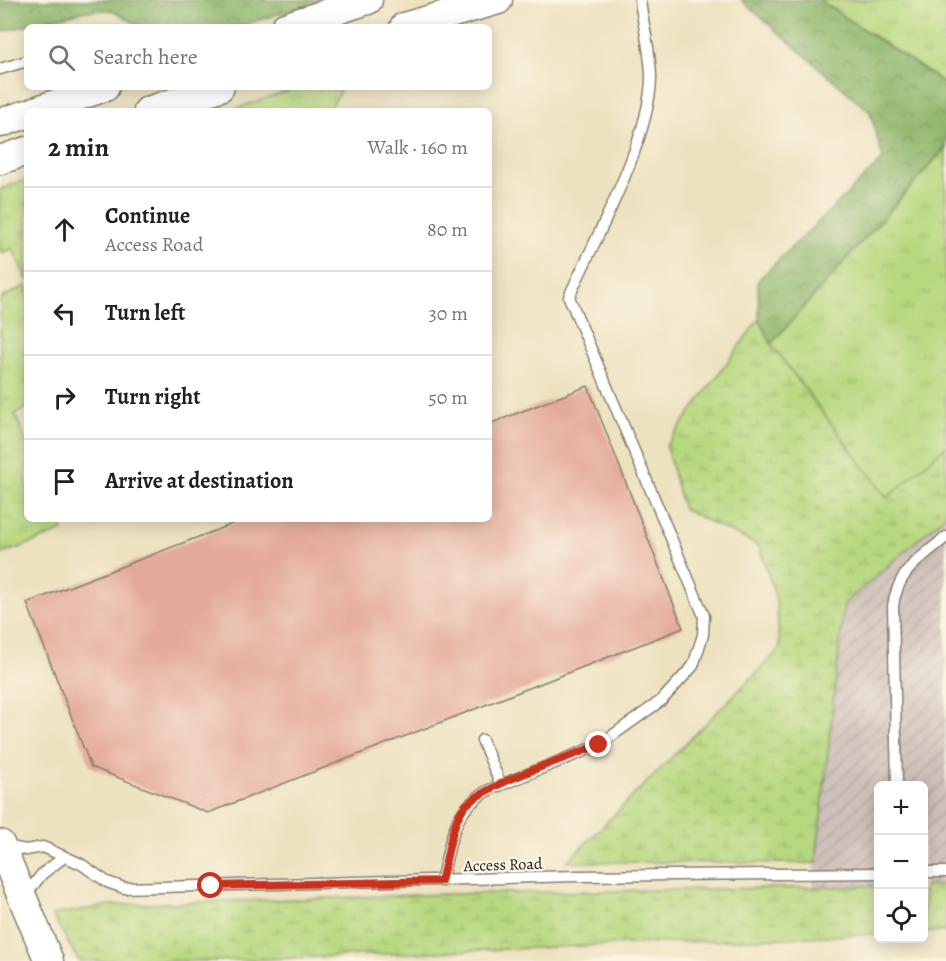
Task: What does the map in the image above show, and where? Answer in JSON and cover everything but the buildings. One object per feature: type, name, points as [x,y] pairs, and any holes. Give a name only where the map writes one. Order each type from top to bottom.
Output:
[{"type":"main road","points":[[294,24],[368,0]]},
{"type":"main road","points":[[414,24],[498,0]]},
{"type":"main road","points":[[43,108],[96,90]]},
{"type":"main road","points":[[153,108],[173,98],[207,90]]},
{"type":"main road","points":[[0,123],[24,115]]},
{"type":"main road","points":[[0,160],[24,152]]},
{"type":"main road","points":[[0,844],[28,961]]},
{"type":"main road","points":[[16,908],[49,961]]},
{"type":"lane","points":[[441,881],[462,810],[470,801],[501,785],[609,739],[662,700],[693,666],[704,635],[704,616],[569,297],[626,173],[643,120],[651,78],[640,0]]},
{"type":"lane","points":[[0,69],[24,62]]},
{"type":"lane","points":[[897,781],[893,606],[895,590],[903,574],[946,537]]},
{"type":"lane","points":[[482,740],[501,785]]},
{"type":"lane","name":"Access Road","points":[[0,844],[26,850],[43,847],[81,864],[107,882],[124,888],[579,876],[874,873]]},
{"type":"lane","points":[[16,908],[42,874],[64,857]]},
{"type":"lane","points":[[928,872],[946,872]]},
{"type":"shaded area","points":[[946,515],[946,885],[928,886],[928,781],[874,781],[874,886],[813,887],[844,604]]},
{"type":"green space","points":[[0,0],[321,0],[247,24],[137,24],[111,10],[86,11],[24,24],[24,26],[0,32]]},
{"type":"green space","points":[[741,0],[819,0],[946,85],[946,147],[771,344],[759,319],[758,280],[883,159],[870,112]]},
{"type":"green space","points":[[819,0],[946,0],[946,84]]},
{"type":"green space","points":[[291,90],[341,90],[331,108],[238,108]]},
{"type":"green space","points":[[946,147],[946,446],[887,498],[771,344]]},
{"type":"green space","points":[[24,180],[24,274],[13,249],[0,253],[0,189]]},
{"type":"green space","points":[[24,287],[24,410],[15,414],[24,436],[24,522],[60,522],[63,531],[0,555],[0,299]]},
{"type":"green space","points":[[759,319],[771,344],[887,498],[946,446],[946,515],[844,604],[816,863],[567,862],[780,649],[776,599],[759,546],[683,509],[666,446]]},
{"type":"green space","points":[[946,885],[946,932],[928,932],[928,886]]},
{"type":"green space","points":[[874,886],[874,934],[217,961],[79,961],[52,915],[111,905],[449,894]]},
{"type":"route","points":[[211,886],[441,881],[457,822],[462,810],[470,801],[489,790],[599,745]]}]
